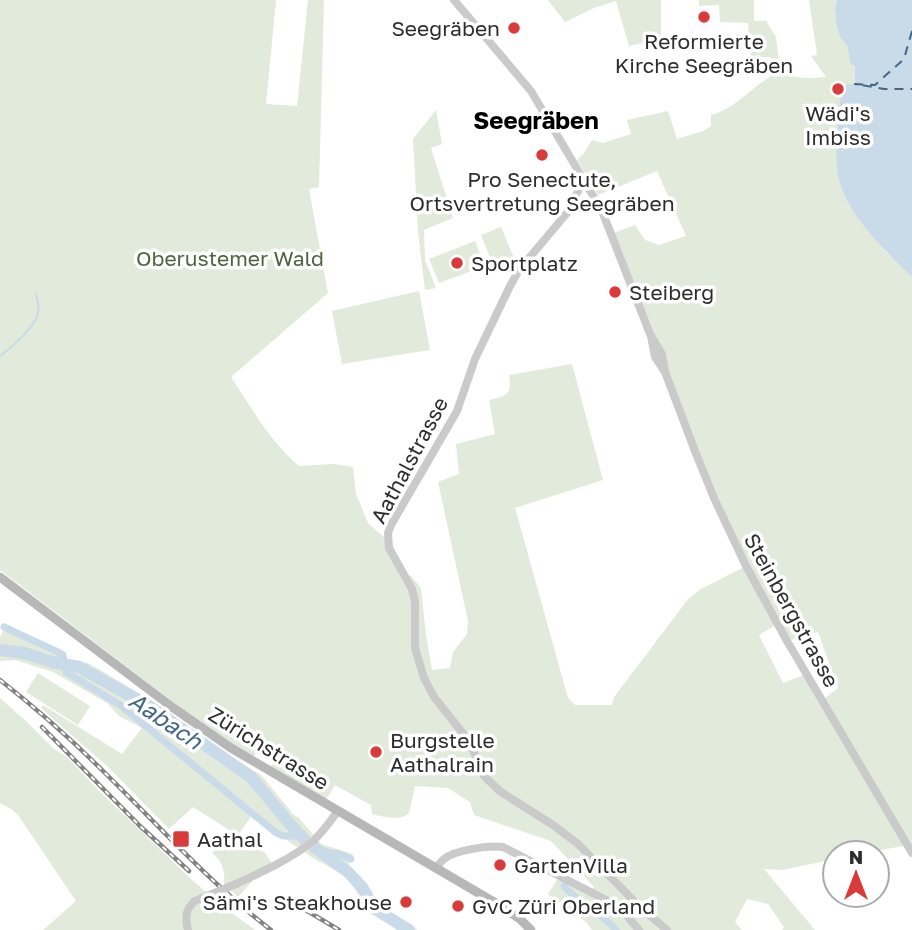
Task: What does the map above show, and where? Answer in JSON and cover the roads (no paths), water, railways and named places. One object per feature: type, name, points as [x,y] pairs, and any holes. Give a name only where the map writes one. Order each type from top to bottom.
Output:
[{"type":"main road","name":"Zürichstrasse","points":[[0,577],[172,707],[255,763],[505,909],[531,930]]},
{"type":"street","name":"Steinbergstrasse","points":[[454,0],[531,91],[607,223],[650,334],[664,359],[665,372],[714,498],[746,566],[912,853]]},
{"type":"street","name":"Aathalstrasse","points":[[585,183],[581,185],[568,213],[519,270],[510,286],[475,359],[457,411],[391,525],[388,541],[393,556],[412,589],[414,642],[424,678],[434,697],[469,741],[484,776],[501,792],[578,844],[640,907],[667,930]]},
{"type":"street","points":[[188,930],[187,910],[195,901],[236,884],[290,856],[320,834],[338,811]]},
{"type":"street","points":[[436,868],[452,855],[489,847],[503,847],[608,901],[622,910],[639,930]]},
{"type":"water","points":[[837,0],[912,0],[912,277],[858,218],[849,204],[838,176],[837,149],[842,85],[855,84],[855,67],[850,63],[847,45],[840,37],[837,27]]},
{"type":"waterway","points":[[0,356],[25,333],[37,317],[39,309],[36,294]]},
{"type":"waterway","points":[[4,627],[63,655],[66,672],[120,705],[275,832],[283,836],[300,836]]},
{"type":"waterway","name":"Aabach","points":[[0,650],[24,653],[79,667],[149,706],[251,777],[304,839]]},
{"type":"waterway","name":"Aabach","points":[[314,847],[348,872],[362,887],[375,909],[409,930]]},
{"type":"waterway","points":[[318,851],[351,859]]},
{"type":"waterway","points":[[564,886],[616,930]]},
{"type":"railway","points":[[0,680],[66,736],[206,874],[271,930]]},
{"type":"railway","points":[[42,727],[140,826],[189,871]]},
{"type":"railway","points":[[299,906],[339,930]]},
{"type":"place","name":"Reformierte Kirche Seegräben","points":[[704,17]]},
{"type":"place","name":"Seegräben","points":[[514,28]]},
{"type":"place","name":"Wädi's Imbiss","points":[[838,89]]},
{"type":"place","name":"Pro Senectute, Ortsvertretung Seegräben","points":[[542,155]]},
{"type":"place","name":"Sportplatz","points":[[457,263]]},
{"type":"place","name":"Steiberg","points":[[615,292]]},
{"type":"place","name":"Burgstelle Aathalrain","points":[[376,752]]},
{"type":"place","name":"Aathal","points":[[181,839]]},
{"type":"place","name":"GartenVilla","points":[[500,865]]},
{"type":"place","name":"Sämi's Steakhouse","points":[[406,902]]},
{"type":"place","name":"GvC Züri Oberland","points":[[458,906]]},
{"type":"district","name":"Seegräben","points":[[536,119]]},
{"type":"park label","name":"Oberustemer Wald","points":[[230,258]]}]
